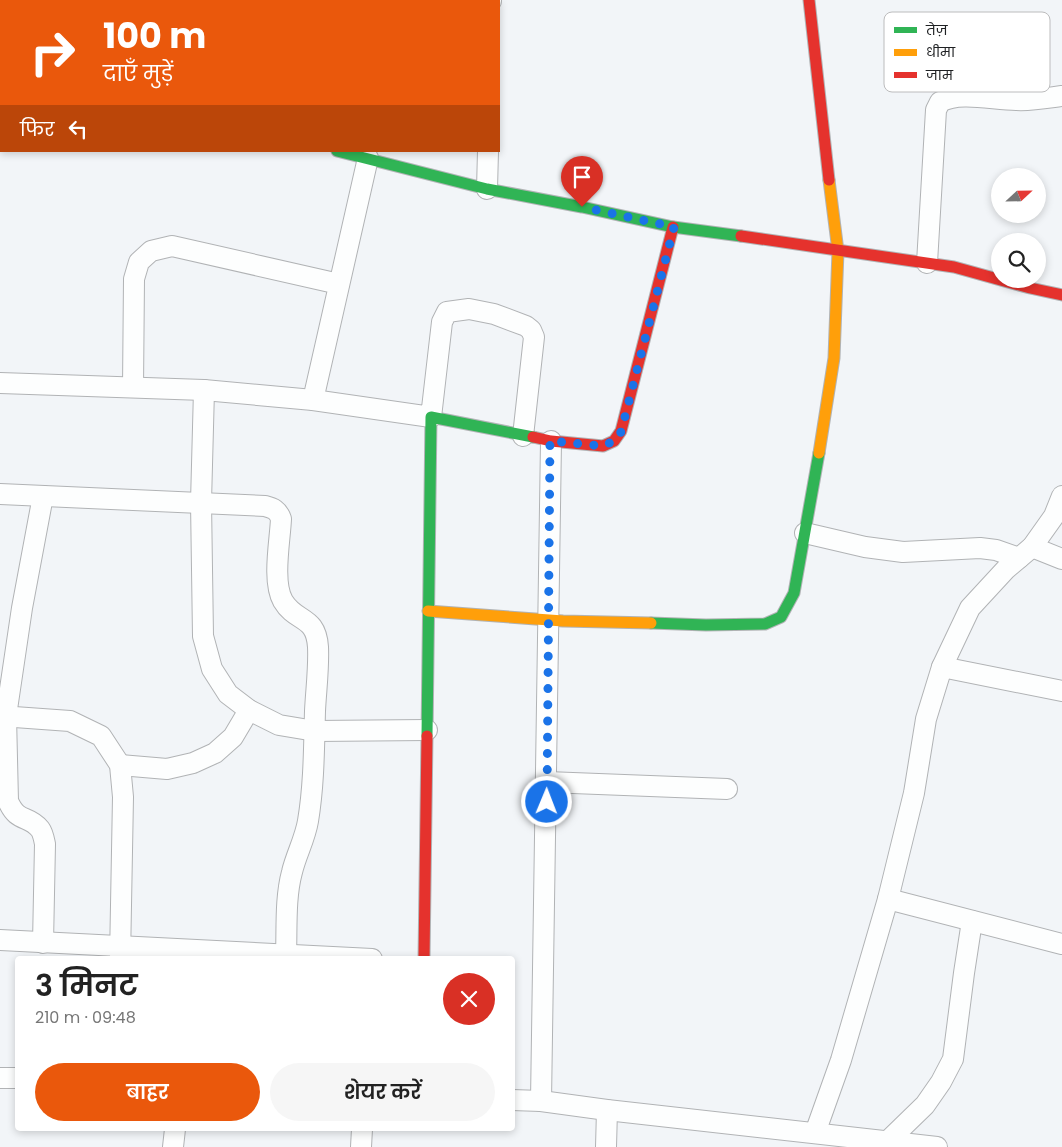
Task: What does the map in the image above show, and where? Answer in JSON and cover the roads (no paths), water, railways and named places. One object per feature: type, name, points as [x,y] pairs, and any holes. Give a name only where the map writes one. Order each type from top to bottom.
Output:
[{"type":"street","points":[[428,611],[548,618],[563,621],[706,625],[765,624],[781,617],[794,593],[816,475],[834,358],[838,251],[809,0]]},
{"type":"street","points":[[927,263],[936,110],[940,102],[956,96],[1018,100],[1046,99],[1062,96]]},
{"type":"street","points":[[341,152],[487,189],[674,227],[954,267],[1062,295]]},
{"type":"street","points":[[487,189],[488,152]]},
{"type":"street","points":[[313,400],[368,158]]},
{"type":"street","points":[[0,383],[204,390],[313,400],[431,417],[550,441],[603,446],[614,441],[621,432],[674,227]]},
{"type":"street","points":[[133,387],[134,279],[139,262],[152,251],[172,246],[340,284]]},
{"type":"street","points":[[424,956],[431,417],[442,322],[447,312],[469,309],[486,312],[526,326],[531,330],[534,337],[523,436]]},
{"type":"street","points":[[204,390],[202,502],[203,636],[212,669],[228,694],[249,710],[279,725],[315,732],[427,730]]},
{"type":"street","points":[[541,1101],[547,782],[550,441]]},
{"type":"street","points":[[0,494],[264,506],[273,508],[279,514],[281,519],[278,572],[279,591],[283,602],[292,613],[306,621],[315,630],[318,647],[315,732],[308,823],[291,872],[287,904],[286,955]]},
{"type":"street","points":[[42,943],[45,844],[41,830],[32,822],[18,817],[12,811],[8,801],[3,716],[43,496]]},
{"type":"street","points":[[815,1134],[841,1060],[888,899],[914,793],[926,719],[942,667],[970,608],[1006,569],[1025,553],[1054,516],[1062,496]]},
{"type":"street","points":[[805,533],[865,547],[884,549],[911,551],[980,548],[1062,559]]},
{"type":"street","points":[[942,667],[1062,691]]},
{"type":"street","points":[[120,765],[167,769],[193,763],[215,753],[232,737],[249,710]]},
{"type":"street","points":[[3,716],[70,721],[102,736],[120,765],[123,797],[120,953]]},
{"type":"street","points":[[547,782],[727,789]]},
{"type":"street","points":[[888,899],[1062,944]]},
{"type":"street","points":[[888,1141],[925,1105],[942,1082],[953,1059],[972,920]]},
{"type":"street","points":[[0,940],[42,943],[120,953],[308,956]]},
{"type":"street","points":[[0,1078],[15,1078]]},
{"type":"street","points":[[515,1100],[541,1101],[815,1134],[850,1142],[888,1141],[937,1147]]},
{"type":"street","points":[[606,1147],[607,1110]]},
{"type":"street","points":[[173,1147],[175,1131]]},
{"type":"street","points":[[361,1147],[362,1131]]}]
